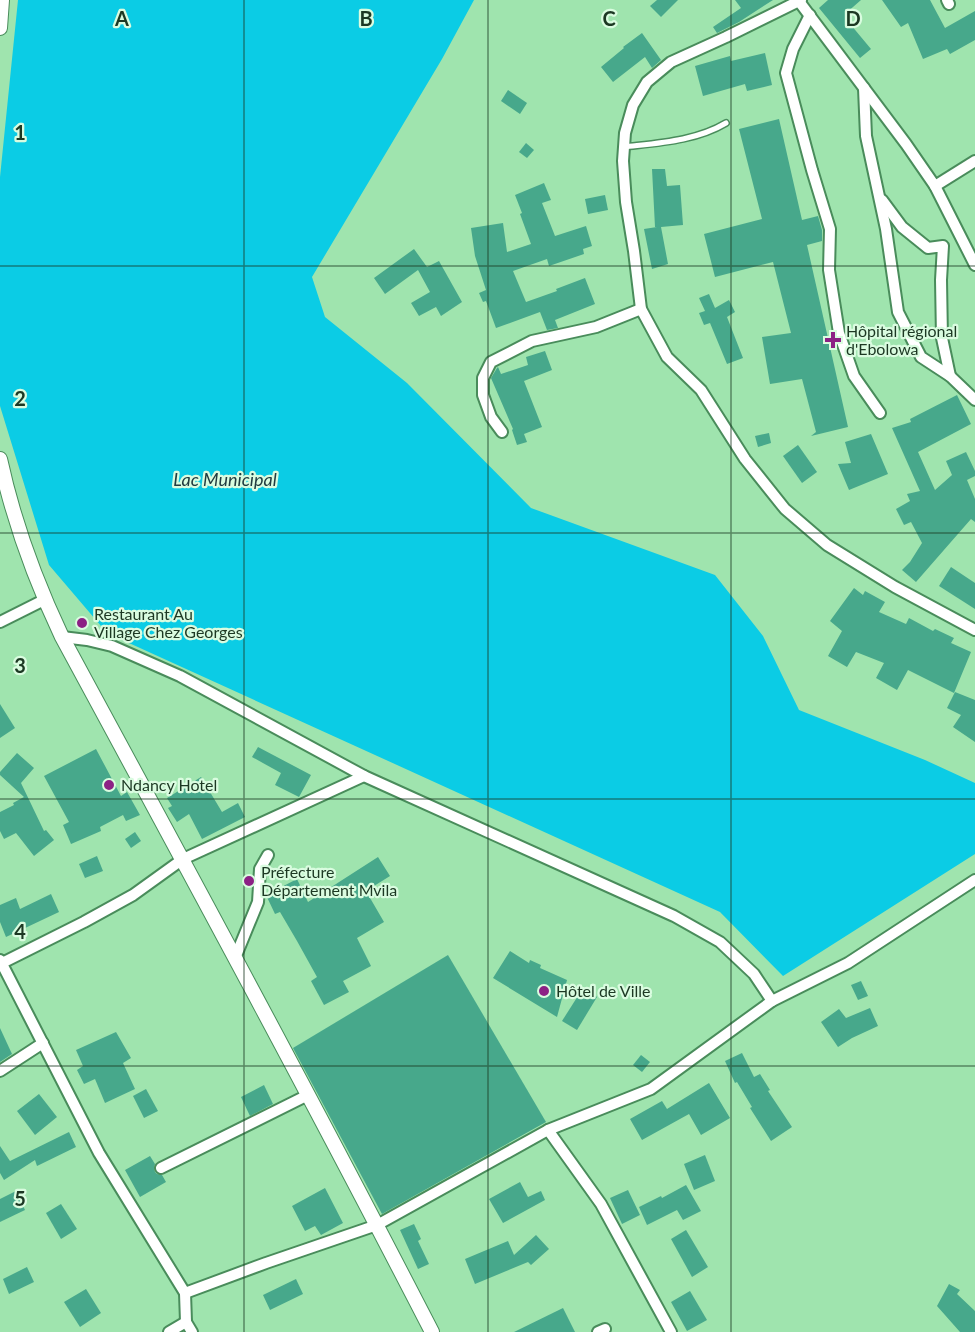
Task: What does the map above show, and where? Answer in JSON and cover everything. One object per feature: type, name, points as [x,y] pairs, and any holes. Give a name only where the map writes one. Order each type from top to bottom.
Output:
[{"type":"street","points":[[0,28],[2,0]]},
{"type":"street","points":[[975,265],[935,186],[799,0],[671,62],[647,82],[633,105],[624,147],[626,202],[641,309],[667,357],[701,390],[745,459],[785,509],[827,545],[895,587],[975,630]]},
{"type":"street","points":[[810,15],[793,49],[786,73],[830,229],[829,270],[839,333],[854,376],[880,414]]},
{"type":"street","points":[[864,88],[866,136],[886,229],[898,312],[921,357],[950,376],[975,400]]},
{"type":"street","points":[[935,186],[975,161]]},
{"type":"street","points":[[879,195],[902,227],[928,248],[943,246],[942,338],[950,376]]},
{"type":"street","points":[[502,432],[491,417],[483,395],[483,378],[491,362],[532,342],[596,327],[641,309]]},
{"type":"street","points":[[0,459],[7,491],[44,600],[62,637],[183,859],[432,1332]]},
{"type":"street","points":[[0,622],[44,600]]},
{"type":"street","points":[[62,637],[112,646],[180,676],[364,776],[692,926],[720,942],[754,974],[772,1001]]},
{"type":"street","points":[[192,1332],[186,1322],[185,1293],[99,1153],[1,962],[134,895],[183,859],[364,776]]},
{"type":"street","points":[[235,958],[258,902],[260,869],[268,855]]},
{"type":"street","points":[[185,1293],[377,1225],[548,1130],[651,1089],[772,1001],[848,963],[975,880]]},
{"type":"street","points":[[0,1071],[43,1043]]},
{"type":"street","points":[[161,1168],[308,1095]]},
{"type":"street","points":[[548,1130],[601,1204],[671,1332]]},
{"type":"street","points":[[169,1332],[186,1322]]},
{"type":"lane","points":[[624,147],[666,142],[712,132],[726,123]]},
{"type":"water","name":"Lac Municipal","points":[[18,0],[474,0],[442,59],[312,277],[325,317],[407,383],[531,508],[715,575],[763,636],[799,710],[925,760],[975,783],[975,854],[783,976],[720,912],[107,633],[49,565],[0,406],[0,177]]},
{"type":"building","points":[[657,0],[678,0],[661,17],[650,6]]},
{"type":"building","points":[[735,0],[773,0],[717,33],[713,27],[741,8]]},
{"type":"building","points":[[828,0],[861,0],[845,14],[871,49],[860,58],[819,8]]},
{"type":"building","points":[[882,0],[930,0],[945,28],[975,11],[975,40],[950,54],[947,49],[923,59],[908,23],[901,27]]},
{"type":"building","points":[[642,33],[661,60],[652,68],[645,57],[613,82],[601,67]]},
{"type":"building","points":[[765,53],[772,85],[747,91],[745,84],[703,96],[695,66],[730,56],[731,61]]},
{"type":"building","points":[[508,90],[527,103],[520,114],[501,101]]},
{"type":"building","points":[[779,119],[802,220],[818,216],[822,230],[822,241],[807,245],[848,427],[811,436],[816,432],[802,379],[770,384],[762,337],[791,333],[773,262],[715,277],[704,234],[762,219],[739,129]]},
{"type":"building","points":[[526,143],[534,150],[527,158],[519,152]]},
{"type":"building","points":[[652,169],[665,169],[667,186],[680,185],[683,225],[661,227],[668,264],[652,269],[644,229],[657,227],[655,227]]},
{"type":"building","points":[[544,183],[551,200],[542,203],[555,236],[586,226],[592,246],[583,249],[584,254],[549,266],[547,259],[513,271],[526,302],[585,278],[595,304],[555,320],[558,328],[547,330],[540,312],[496,328],[486,301],[483,302],[479,293],[486,290],[475,256],[471,228],[503,223],[507,252],[531,244],[515,195]]},
{"type":"building","points":[[605,195],[608,210],[588,214],[585,199]]},
{"type":"building","points":[[414,249],[427,267],[439,261],[462,302],[441,316],[436,307],[419,316],[411,303],[430,292],[418,270],[385,294],[374,278]]},
{"type":"building","points":[[709,294],[715,308],[729,300],[735,312],[727,317],[743,358],[727,364],[710,323],[704,325],[699,313],[705,311],[699,298]]},
{"type":"building","points":[[545,351],[552,370],[524,381],[542,427],[524,434],[527,442],[517,445],[513,429],[491,378],[498,367],[501,374],[528,365],[526,357]]},
{"type":"building","points":[[957,395],[971,424],[918,452],[935,490],[952,475],[946,461],[966,452],[975,471],[975,476],[967,480],[975,499],[975,522],[971,519],[916,582],[902,570],[922,543],[911,522],[904,525],[896,509],[910,501],[907,494],[920,491],[892,428],[911,422],[910,419]]},
{"type":"building","points":[[769,433],[771,443],[758,447],[755,436]]},
{"type":"building","points":[[871,434],[888,474],[849,490],[838,464],[851,463],[845,442]]},
{"type":"building","points":[[798,445],[817,472],[802,483],[783,456]]},
{"type":"building","points":[[951,567],[975,583],[975,609],[939,586]]},
{"type":"building","points":[[854,588],[863,595],[865,591],[885,602],[879,612],[906,624],[909,618],[933,631],[935,629],[954,638],[951,643],[971,652],[954,693],[908,670],[897,690],[876,678],[884,663],[856,652],[847,667],[828,656],[842,631],[830,621]]},
{"type":"building","points":[[955,692],[975,700],[975,742],[953,727],[961,715],[947,708]]},
{"type":"building","points":[[0,704],[15,728],[0,738]]},
{"type":"building","points":[[258,747],[311,775],[299,797],[275,785],[281,773],[252,757]]},
{"type":"building","points":[[96,749],[121,796],[127,792],[140,815],[126,821],[123,815],[100,827],[101,831],[71,844],[63,825],[69,822],[44,776]]},
{"type":"building","points":[[17,753],[34,768],[21,783],[44,831],[46,830],[54,840],[34,856],[16,833],[4,839],[0,831],[0,812],[24,797],[0,775],[0,772]]},
{"type":"building","points":[[201,777],[222,812],[238,803],[245,817],[202,839],[189,814],[177,822],[168,808],[172,806],[167,798]]},
{"type":"building","points":[[135,832],[141,841],[131,848],[125,839]]},
{"type":"building","points":[[97,856],[103,871],[85,878],[79,864]]},
{"type":"building","points":[[378,857],[390,876],[366,891],[384,922],[357,938],[371,966],[343,981],[349,992],[324,1005],[311,981],[317,977],[280,912],[275,914],[266,895],[297,879],[308,902]]},
{"type":"building","points":[[51,894],[59,912],[6,937],[0,922],[0,905],[16,898],[20,909]]},
{"type":"building","name":"Hôtel de Ville","points":[[510,951],[529,963],[530,960],[541,965],[540,968],[567,980],[557,1017],[493,978]]},
{"type":"building","points":[[448,955],[546,1122],[382,1214],[293,1048]]},
{"type":"building","points":[[861,981],[868,996],[858,1000],[851,985]]},
{"type":"building","points":[[583,988],[597,997],[577,1030],[562,1021]]},
{"type":"building","points":[[870,1008],[878,1026],[838,1047],[821,1022],[839,1009],[846,1018]]},
{"type":"building","points":[[0,1028],[12,1054],[0,1062]]},
{"type":"building","points":[[116,1032],[131,1058],[123,1063],[135,1089],[105,1103],[95,1079],[84,1084],[77,1070],[83,1066],[76,1050]]},
{"type":"building","points":[[742,1053],[754,1077],[760,1074],[770,1090],[768,1091],[792,1127],[771,1141],[737,1082],[735,1083],[725,1061]]},
{"type":"building","points":[[641,1055],[650,1062],[642,1072],[633,1065]]},
{"type":"building","points":[[709,1083],[730,1118],[701,1135],[689,1114],[642,1140],[630,1119],[662,1101],[667,1109]]},
{"type":"building","points":[[264,1085],[273,1104],[250,1116],[241,1097]]},
{"type":"building","points":[[146,1089],[158,1111],[144,1118],[133,1096]]},
{"type":"building","points":[[39,1094],[57,1117],[35,1135],[17,1111]]},
{"type":"building","points":[[69,1132],[76,1147],[37,1166],[35,1160],[4,1180],[0,1173],[0,1146],[10,1161]]},
{"type":"building","points":[[705,1155],[715,1181],[694,1190],[684,1164]]},
{"type":"building","points":[[150,1156],[155,1164],[155,1172],[162,1175],[166,1182],[140,1197],[125,1170]]},
{"type":"building","points":[[520,1182],[528,1197],[541,1191],[545,1200],[503,1223],[489,1199]]},
{"type":"building","points":[[686,1185],[701,1211],[683,1220],[677,1210],[647,1225],[639,1207]]},
{"type":"building","points":[[325,1188],[343,1223],[321,1235],[315,1226],[305,1231],[292,1206]]},
{"type":"building","points":[[628,1190],[640,1215],[622,1224],[610,1198]]},
{"type":"building","points":[[16,1191],[25,1210],[0,1222],[0,1199]]},
{"type":"building","points":[[61,1204],[77,1229],[61,1239],[46,1213]]},
{"type":"building","points":[[414,1224],[421,1239],[418,1241],[429,1264],[418,1269],[400,1230]]},
{"type":"building","points":[[686,1230],[708,1267],[692,1277],[671,1239]]},
{"type":"building","points":[[536,1235],[549,1249],[531,1265],[528,1262],[475,1284],[465,1259],[508,1241],[514,1255]]},
{"type":"building","points":[[27,1267],[34,1282],[9,1294],[3,1279]]},
{"type":"building","points":[[296,1279],[303,1294],[270,1310],[263,1295]]},
{"type":"building","points":[[949,1284],[960,1290],[957,1294],[975,1311],[975,1332],[960,1332],[937,1306]]},
{"type":"building","points":[[86,1289],[101,1313],[80,1327],[64,1302]]},
{"type":"building","points":[[690,1291],[707,1320],[687,1331],[671,1302]]},
{"type":"building","points":[[563,1308],[575,1332],[514,1332]]},
{"type":"place","name":"Hôpital régional d'Ebolowa","points":[[833,340]]},
{"type":"place","name":"Restaurant Au Village Chez Georges","points":[[82,623]]},
{"type":"place","name":"Ndancy Hotel","points":[[109,785]]},
{"type":"place","name":"Préfecture Département Mvila","points":[[249,881]]},
{"type":"place","name":"Hôtel de Ville","points":[[544,991]]}]
